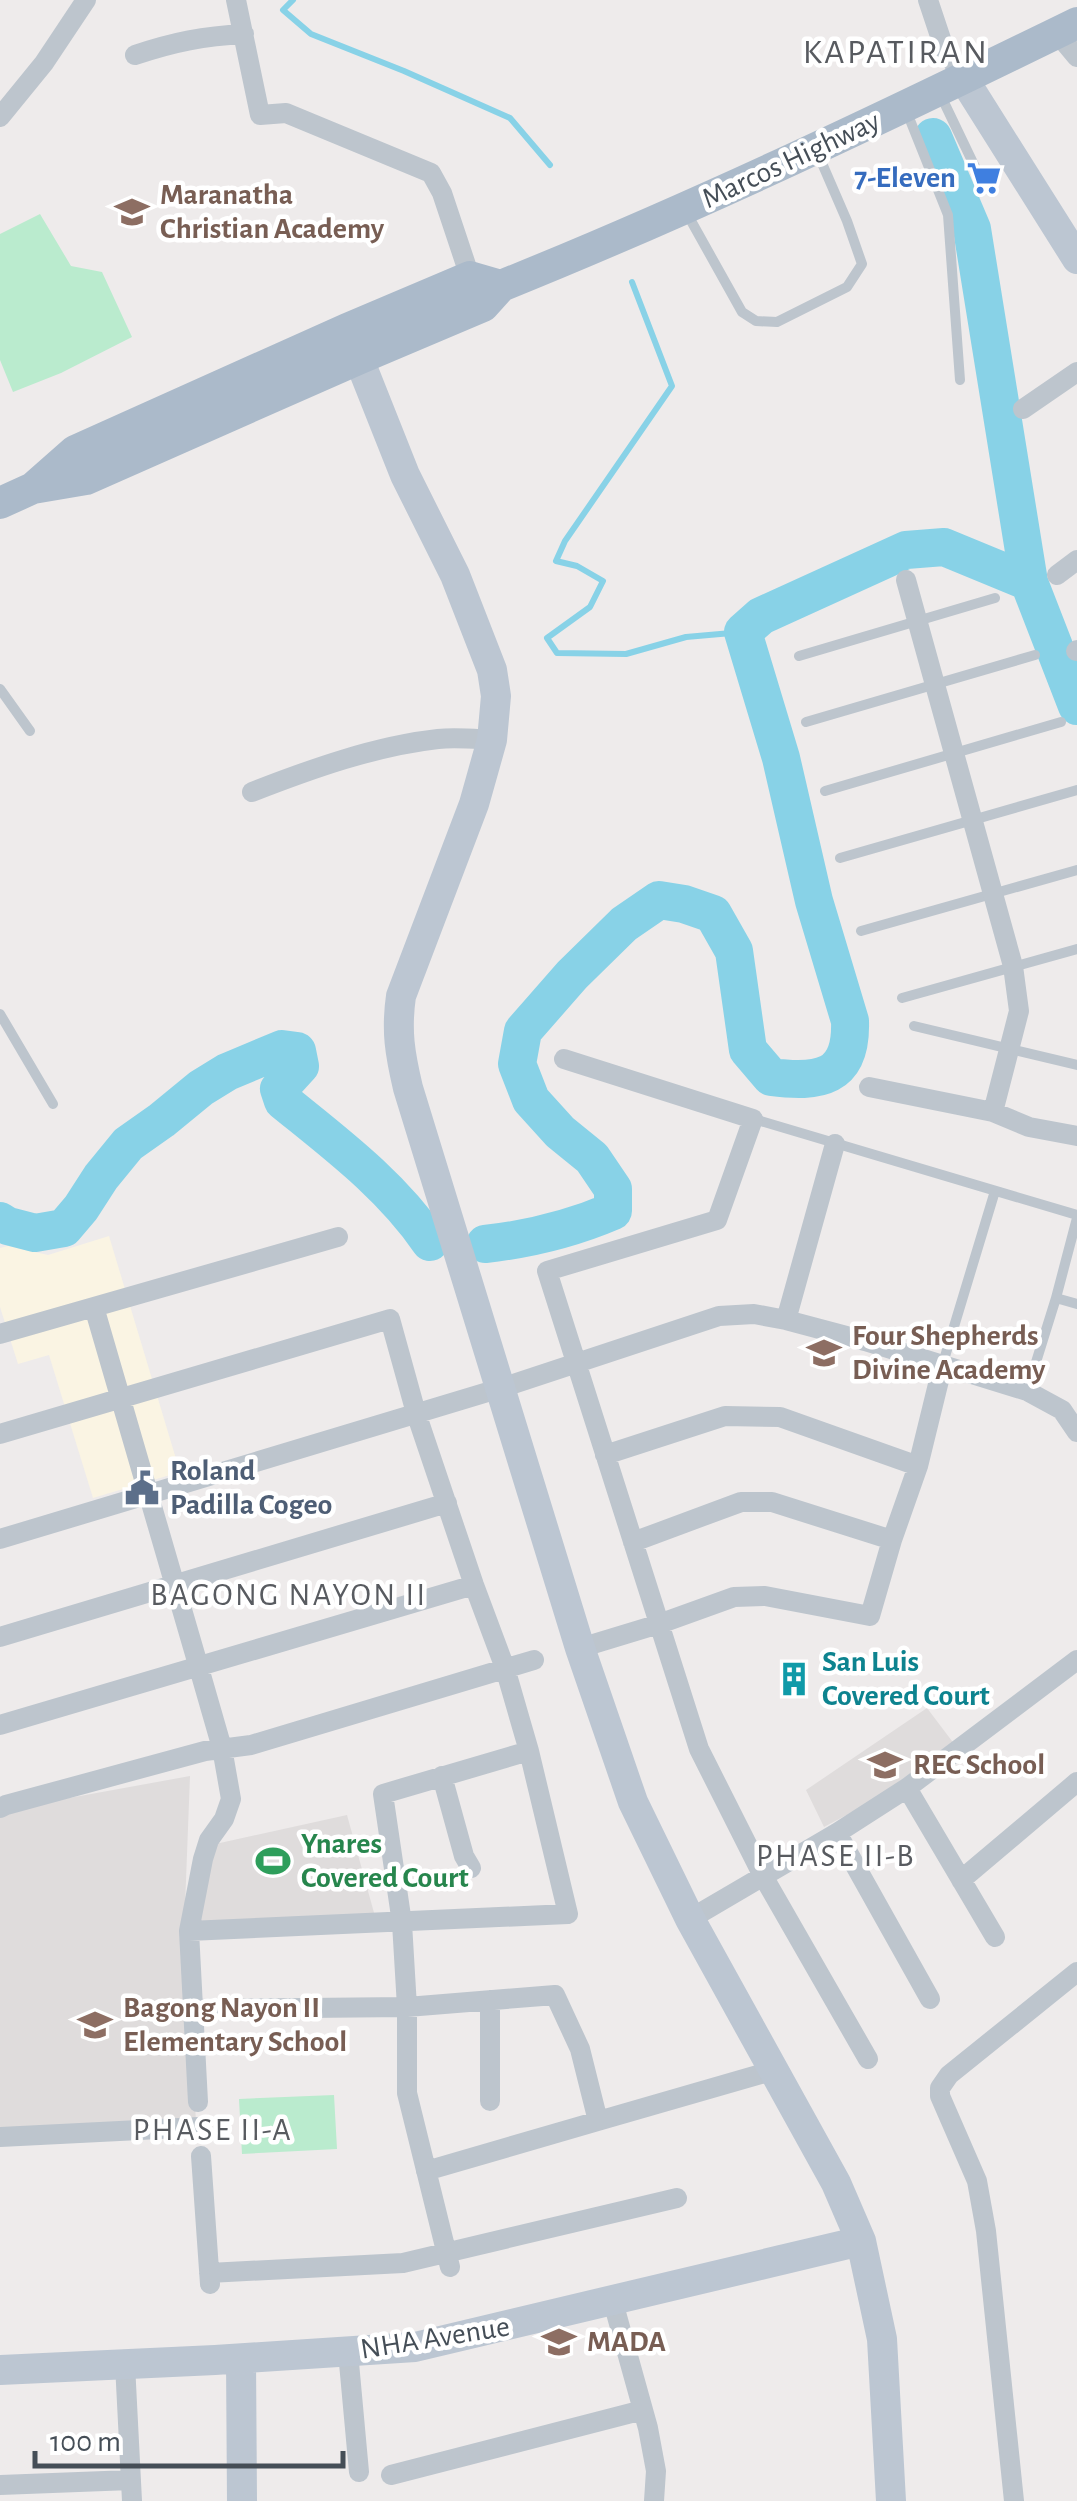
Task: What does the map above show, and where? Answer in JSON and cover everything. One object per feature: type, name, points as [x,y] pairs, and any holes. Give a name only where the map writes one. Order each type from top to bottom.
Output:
[{"type":"main road","name":"Marcos Highway","points":[[0,503],[32,488],[75,451],[353,343],[483,306],[485,282],[685,210],[950,84],[1070,38]]},
{"type":"street","points":[[0,117],[44,64],[86,0]]},
{"type":"street","points":[[236,0],[260,115],[286,113],[431,173],[485,282]]},
{"type":"street","points":[[928,0],[944,48],[950,84],[1077,260]]},
{"type":"street","points":[[135,55],[177,41],[244,34]]},
{"type":"street","points":[[353,343],[405,475],[455,575],[492,670],[496,696],[492,740],[474,804],[402,996],[397,1022],[408,1088],[580,1648],[634,1802],[690,1919],[836,2183],[860,2241],[882,2339],[892,2501]]},
{"type":"street","points":[[1022,409],[1077,372]]},
{"type":"street","points":[[1058,576],[1077,560]]},
{"type":"street","points":[[906,580],[1012,966],[1019,1011],[992,1112]]},
{"type":"street","points":[[252,792],[299,774],[406,745],[439,739],[492,740]]},
{"type":"street","points":[[564,1059],[753,1119],[717,1220],[547,1272],[700,1749],[762,1876],[868,2059]]},
{"type":"street","points":[[869,1087],[992,1112],[1029,1127],[1077,1136]]},
{"type":"street","points":[[786,1320],[835,1144]]},
{"type":"street","points":[[0,1334],[338,1237]]},
{"type":"street","points":[[94,1307],[200,1668],[231,1799],[203,1858],[190,1931],[198,2102]]},
{"type":"street","points":[[0,1538],[500,1388],[719,1316],[754,1314],[786,1320],[1027,1391],[1062,1410],[1077,1432]]},
{"type":"street","points":[[0,1434],[390,1319],[416,1413],[505,1668],[568,1914],[190,1931]]},
{"type":"street","points":[[580,1648],[734,1597],[765,1596],[870,1616],[918,1466],[942,1364]]},
{"type":"street","points":[[605,1456],[725,1416],[780,1416],[918,1466]]},
{"type":"street","points":[[633,1542],[741,1502],[772,1502],[892,1540]]},
{"type":"street","points":[[0,1636],[447,1503]]},
{"type":"street","points":[[0,1725],[474,1586]]},
{"type":"street","points":[[2,1800],[222,1748],[251,1745],[534,1660]]},
{"type":"street","points":[[690,1919],[908,1788],[1077,1660]]},
{"type":"street","points":[[449,2260],[407,2093],[402,1923],[382,1794],[529,1751]]},
{"type":"street","points":[[442,1776],[464,1856],[471,1868]]},
{"type":"street","points":[[961,1880],[1077,1782]]},
{"type":"street","points":[[908,1788],[995,1936]]},
{"type":"street","points":[[837,1832],[930,2000]]},
{"type":"street","points":[[1014,2501],[986,2231],[976,2181],[942,2104],[940,2088],[948,2075],[1077,1972]]},
{"type":"street","points":[[193,2009],[406,2007],[556,1995],[580,2050],[598,2121]]},
{"type":"street","points":[[490,2000],[490,2101]]},
{"type":"street","points":[[426,2171],[775,2070]]},
{"type":"street","points":[[0,2137],[199,2127]]},
{"type":"street","points":[[201,2156],[210,2278],[449,2260],[677,2198]]},
{"type":"street","name":"NHA Avenue","points":[[0,2370],[415,2347],[860,2241]]},
{"type":"street","points":[[613,2302],[656,2472],[654,2501]]},
{"type":"street","points":[[348,2352],[359,2472]]},
{"type":"street","points":[[241,2359],[242,2501]]},
{"type":"street","points":[[0,2485],[132,2491],[125,2364]]},
{"type":"street","points":[[391,2476],[643,2410]]},
{"type":"lane","points":[[950,84],[975,167]]},
{"type":"lane","points":[[905,106],[948,215],[960,380]]},
{"type":"lane","points":[[685,210],[742,312],[756,321],[777,322],[846,287],[862,264],[816,149]]},
{"type":"lane","points":[[800,656],[995,598]]},
{"type":"lane","points":[[806,722],[1035,654]]},
{"type":"lane","points":[[0,689],[30,731]]},
{"type":"lane","points":[[825,791],[1062,722]]},
{"type":"lane","points":[[840,858],[1077,790]]},
{"type":"lane","points":[[862,932],[1077,870]]},
{"type":"lane","points":[[902,998],[1077,949]]},
{"type":"lane","points":[[0,1014],[53,1104]]},
{"type":"lane","points":[[914,1026],[1077,1064]]},
{"type":"lane","points":[[753,1119],[1077,1216],[1027,1391]]},
{"type":"lane","points":[[942,1364],[995,1191]]},
{"type":"lane","points":[[1056,1298],[1077,1304]]},
{"type":"shaded area","points":[[109,1236],[180,1472],[93,1498],[49,1355],[18,1364],[0,1307],[0,1248],[8,1246],[48,1255]]},
{"type":"shaded area","name":"REC School","points":[[927,1708],[955,1745],[901,1786],[824,1827],[806,1790]]},
{"type":"shaded area","name":"Bagong Nayon II Elementary School","points":[[190,1776],[185,1906],[196,2123],[0,2133],[0,1813]]},
{"type":"shaded area","points":[[347,1815],[376,1920],[193,1929],[211,1845]]},
{"type":"green space","points":[[40,214],[71,266],[102,272],[132,337],[13,392],[0,360],[0,234]]},
{"type":"green space","points":[[334,2095],[337,2149],[242,2154],[239,2099]]},
{"type":"waterway","points":[[293,0],[283,10],[311,34],[510,118],[550,165]]},
{"type":"waterway","points":[[933,137],[972,229],[1029,582]]},
{"type":"waterway","points":[[632,282],[672,386],[565,541],[556,561],[577,566],[603,581],[590,607],[547,638],[557,653],[626,654],[686,637],[743,632]]},
{"type":"waterway","points":[[485,1244],[550,1232],[613,1211],[613,1189],[592,1158],[560,1132],[531,1100],[517,1064],[523,1031],[624,924],[659,900],[713,914],[734,951],[748,1050],[771,1077],[818,1077],[839,1066],[845,1055],[850,1021],[814,901],[781,758],[743,632],[761,616],[906,550],[944,547],[1029,582],[1077,706]]},
{"type":"waterway","points":[[0,1221],[35,1233],[64,1228],[128,1144],[201,1088],[227,1072],[282,1049],[297,1051],[300,1066],[279,1089],[283,1101],[380,1184],[430,1242]]},
{"type":"place","name":"7-Eleven","points":[[984,178]]},
{"type":"place","name":"Maranatha Christian Academy","points":[[132,212]]},
{"type":"place","name":"Four Shepherds Divine Academy","points":[[824,1353]]},
{"type":"place","name":"Roland Padilla Cogeo","points":[[142,1488]]},
{"type":"place","name":"San Luis Covered Court","points":[[794,1679]]},
{"type":"place","name":"REC School","points":[[885,1765]]},
{"type":"place","name":"Ynares Covered Court","points":[[273,1861]]},
{"type":"place","name":"Bagong Nayon II Elementary School","points":[[95,2025]]},
{"type":"place","name":"MADA","points":[[559,2342]]},
{"type":"district","name":"KAPATIRAN","points":[[896,52]]},
{"type":"district","name":"BAGONG NAYON II","points":[[289,1595]]},
{"type":"district","name":"PHASE II-B","points":[[836,1856]]},
{"type":"district","name":"PHASE II-A","points":[[213,2130]]}]
